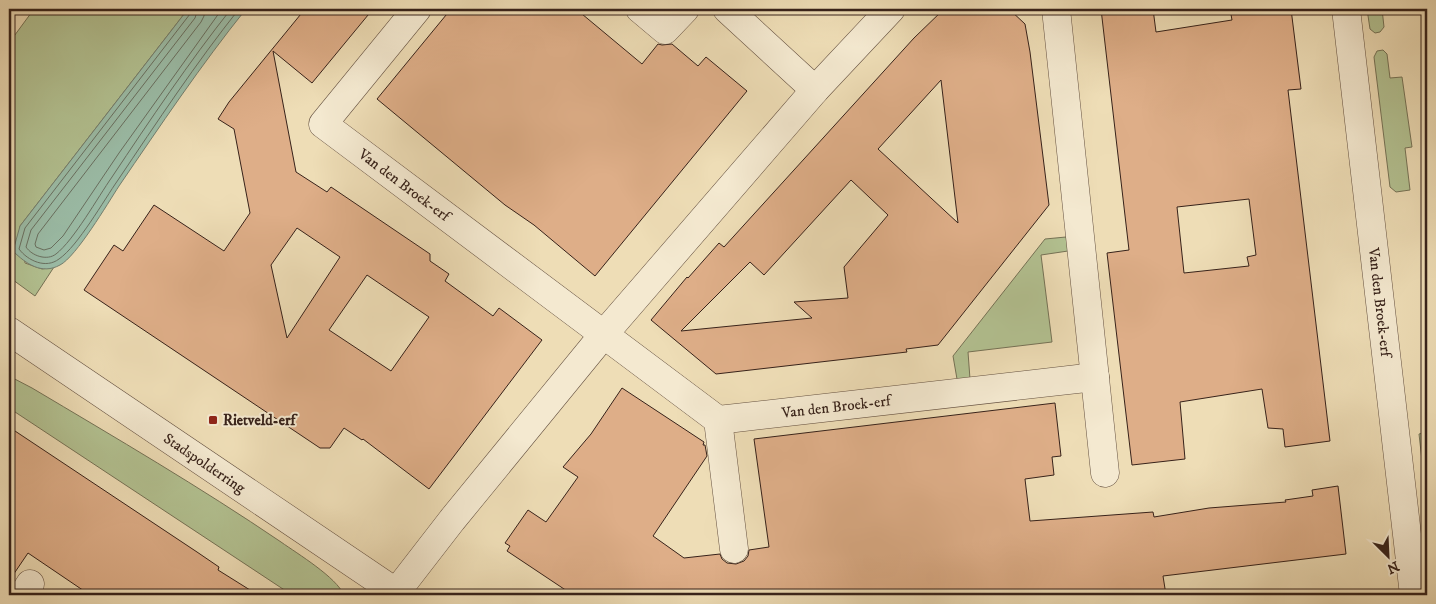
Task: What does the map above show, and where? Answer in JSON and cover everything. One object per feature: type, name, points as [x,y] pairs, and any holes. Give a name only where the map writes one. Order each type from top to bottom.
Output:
[{"type":"street","name":"Van den Broek-erf","points":[[417,9],[323,124],[718,420],[1095,377]]},
{"type":"street","points":[[640,9],[665,30],[684,9]]},
{"type":"street","points":[[727,9],[815,90]]},
{"type":"street","points":[[397,594],[452,520],[604,334],[815,90],[891,9]]},
{"type":"street","points":[[1056,9],[1105,473]]},
{"type":"street","name":"Van den Broek-erf","points":[[1346,9],[1414,595]]},
{"type":"street","name":"Stadspolderring","points":[[9,331],[397,594]]},
{"type":"street","points":[[718,420],[734,549]]},
{"type":"shaded area","points":[[34,9],[188,9],[20,226],[25,263],[42,269],[54,267],[35,296],[9,277],[9,43]]},
{"type":"shaded area","points":[[1367,9],[1382,9],[1384,27],[1380,32],[1375,33],[1370,29]]},
{"type":"shaded area","points":[[1383,50],[1387,54],[1390,78],[1402,77],[1412,147],[1405,148],[1410,190],[1396,192],[1390,187],[1374,57],[1377,51]]},
{"type":"shaded area","points":[[1070,237],[1068,251],[1041,255],[1052,342],[968,352],[970,379],[957,379],[953,356],[1045,239]]},
{"type":"shaded area","points":[[9,376],[189,482],[316,566],[340,588],[344,595],[292,595],[9,408]]},
{"type":"shaded area","points":[[1427,432],[1427,505],[1419,434]]},
{"type":"water","points":[[188,9],[246,9],[181,96],[74,252],[67,260],[53,268],[35,267],[29,264],[13,251],[20,226]]},
{"type":"building","points":[[305,9],[373,9],[312,83],[273,51],[296,172],[327,192],[331,187],[430,254],[430,261],[449,274],[445,281],[493,316],[499,308],[542,340],[429,489],[363,439],[344,428],[330,448],[320,448],[84,290],[114,245],[123,251],[154,205],[224,251],[250,213],[234,129],[218,119],[229,102]],"holes":[[[297,228],[340,257],[287,338],[271,265]],[[367,275],[429,317],[391,371],[329,330]]]},
{"type":"building","points":[[451,9],[576,9],[642,64],[658,44],[672,44],[698,66],[706,57],[747,91],[595,276],[534,225],[505,205],[377,99]]},
{"type":"building","points":[[944,9],[1009,9],[1025,24],[1049,205],[938,345],[906,349],[907,352],[716,374],[651,320],[719,243],[724,247],[914,38]],"holes":[[[941,80],[958,223],[878,149]],[[851,180],[888,215],[844,267],[848,298],[794,302],[812,318],[681,331],[750,262],[764,275]]]},
{"type":"building","points":[[1101,9],[1153,9],[1156,32],[1232,20],[1230,9],[1291,9],[1301,89],[1288,90],[1330,441],[1285,447],[1283,429],[1268,428],[1262,389],[1180,402],[1185,459],[1132,465],[1107,253],[1129,250]],"holes":[[[1249,199],[1256,255],[1247,257],[1249,266],[1184,273],[1177,207]]]},
{"type":"building","points":[[622,388],[704,442],[703,445],[705,445],[707,456],[653,536],[684,558],[720,554],[727,563],[736,564],[744,561],[748,556],[749,550],[769,547],[754,439],[1055,403],[1061,456],[1052,457],[1054,475],[1025,479],[1030,521],[1153,512],[1154,517],[1209,508],[1286,502],[1285,500],[1313,496],[1312,490],[1338,486],[1346,554],[1163,576],[1166,595],[573,595],[507,551],[510,546],[505,543],[528,510],[546,522],[578,477],[563,467],[591,434]]},
{"type":"building","points":[[9,427],[219,567],[218,570],[258,595],[90,595],[28,553],[9,581]]},
{"type":"place","name":"Rietveld-erf","points":[[213,420]]}]
